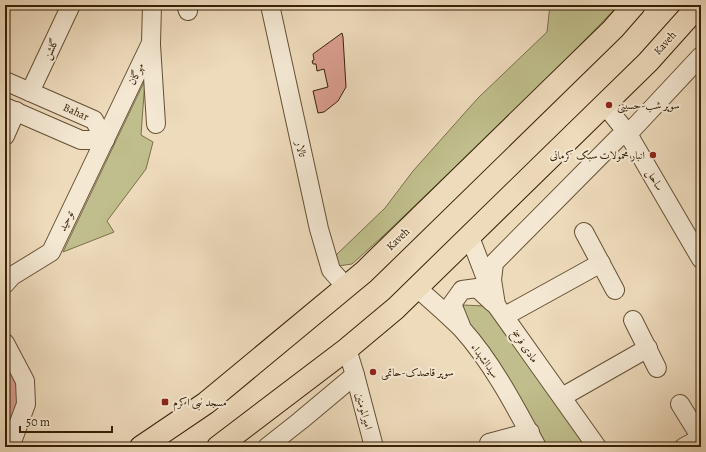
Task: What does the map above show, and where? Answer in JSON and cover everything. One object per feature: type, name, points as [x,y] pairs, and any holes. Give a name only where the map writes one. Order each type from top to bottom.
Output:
[{"type":"main road","name":"Kaveh","points":[[141,447],[206,403],[370,266],[614,29],[634,5]]},
{"type":"main road","name":"Kaveh","points":[[218,447],[347,349],[396,308],[648,62],[699,5]]},
{"type":"street","name":"گلشن","points":[[30,92],[71,5]]},
{"type":"street","name":"تالار","points":[[270,5],[319,229],[331,270],[346,287]]},
{"type":"street","name":"مهرگان","points":[[105,140],[151,44],[153,6]]},
{"type":"street","points":[[151,44],[156,124]]},
{"type":"street","points":[[500,311],[492,280],[494,263],[618,138],[628,134],[701,56]]},
{"type":"street","name":"Bahar","points":[[5,81],[94,120],[105,140]]},
{"type":"street","name":"ساحل","points":[[605,105],[628,134],[701,259]]},
{"type":"street","points":[[5,136],[10,109],[81,140],[105,140]]},
{"type":"street","name":"توحید","points":[[5,284],[12,276],[52,252],[105,140]]},
{"type":"street","points":[[584,232],[615,290]]},
{"type":"street","name":"مادی فرسخ","points":[[470,237],[500,311],[597,447]]},
{"type":"street","points":[[500,311],[601,263]]},
{"type":"street","name":"سیدالشهداء","points":[[417,288],[463,330],[486,360],[513,401],[533,440]]},
{"type":"street","points":[[463,330],[452,304],[462,290],[477,288],[500,311]]},
{"type":"street","points":[[633,320],[657,368]]},
{"type":"street","points":[[5,343],[25,381],[26,404],[10,447]]},
{"type":"street","points":[[562,397],[648,348]]},
{"type":"street","name":"امیرالمومنین","points":[[347,349],[374,447]]},
{"type":"street","points":[[267,447],[355,375]]},
{"type":"street","points":[[680,404],[701,438],[684,447]]},
{"type":"street","points":[[490,447],[489,443],[533,440]]},
{"type":"shaded area","points":[[550,5],[619,5],[540,86],[382,237],[352,264],[338,266],[334,257],[385,208],[413,171],[478,98],[547,32]]},
{"type":"shaded area","points":[[145,80],[141,135],[153,142],[146,169],[107,221],[114,232],[63,252]]},
{"type":"shaded area","points":[[463,305],[485,306],[587,447],[545,447],[467,323]]},
{"type":"building","points":[[342,33],[346,87],[338,101],[324,112],[318,113],[313,91],[328,87],[324,69],[317,71],[316,64],[313,64],[313,54]]},
{"type":"building","points":[[5,368],[19,376],[22,393],[5,441]]},
{"type":"place","name":"سوپر شب-حسینی","points":[[609,105]]},
{"type":"place","name":"انبار محمولات سبک کرمانی","points":[[653,155]]},
{"type":"place","name":"سوپر قاصدک-حاتمی","points":[[373,372]]},
{"type":"place","name":"مسجد نبی اکرم","points":[[165,402]]}]
